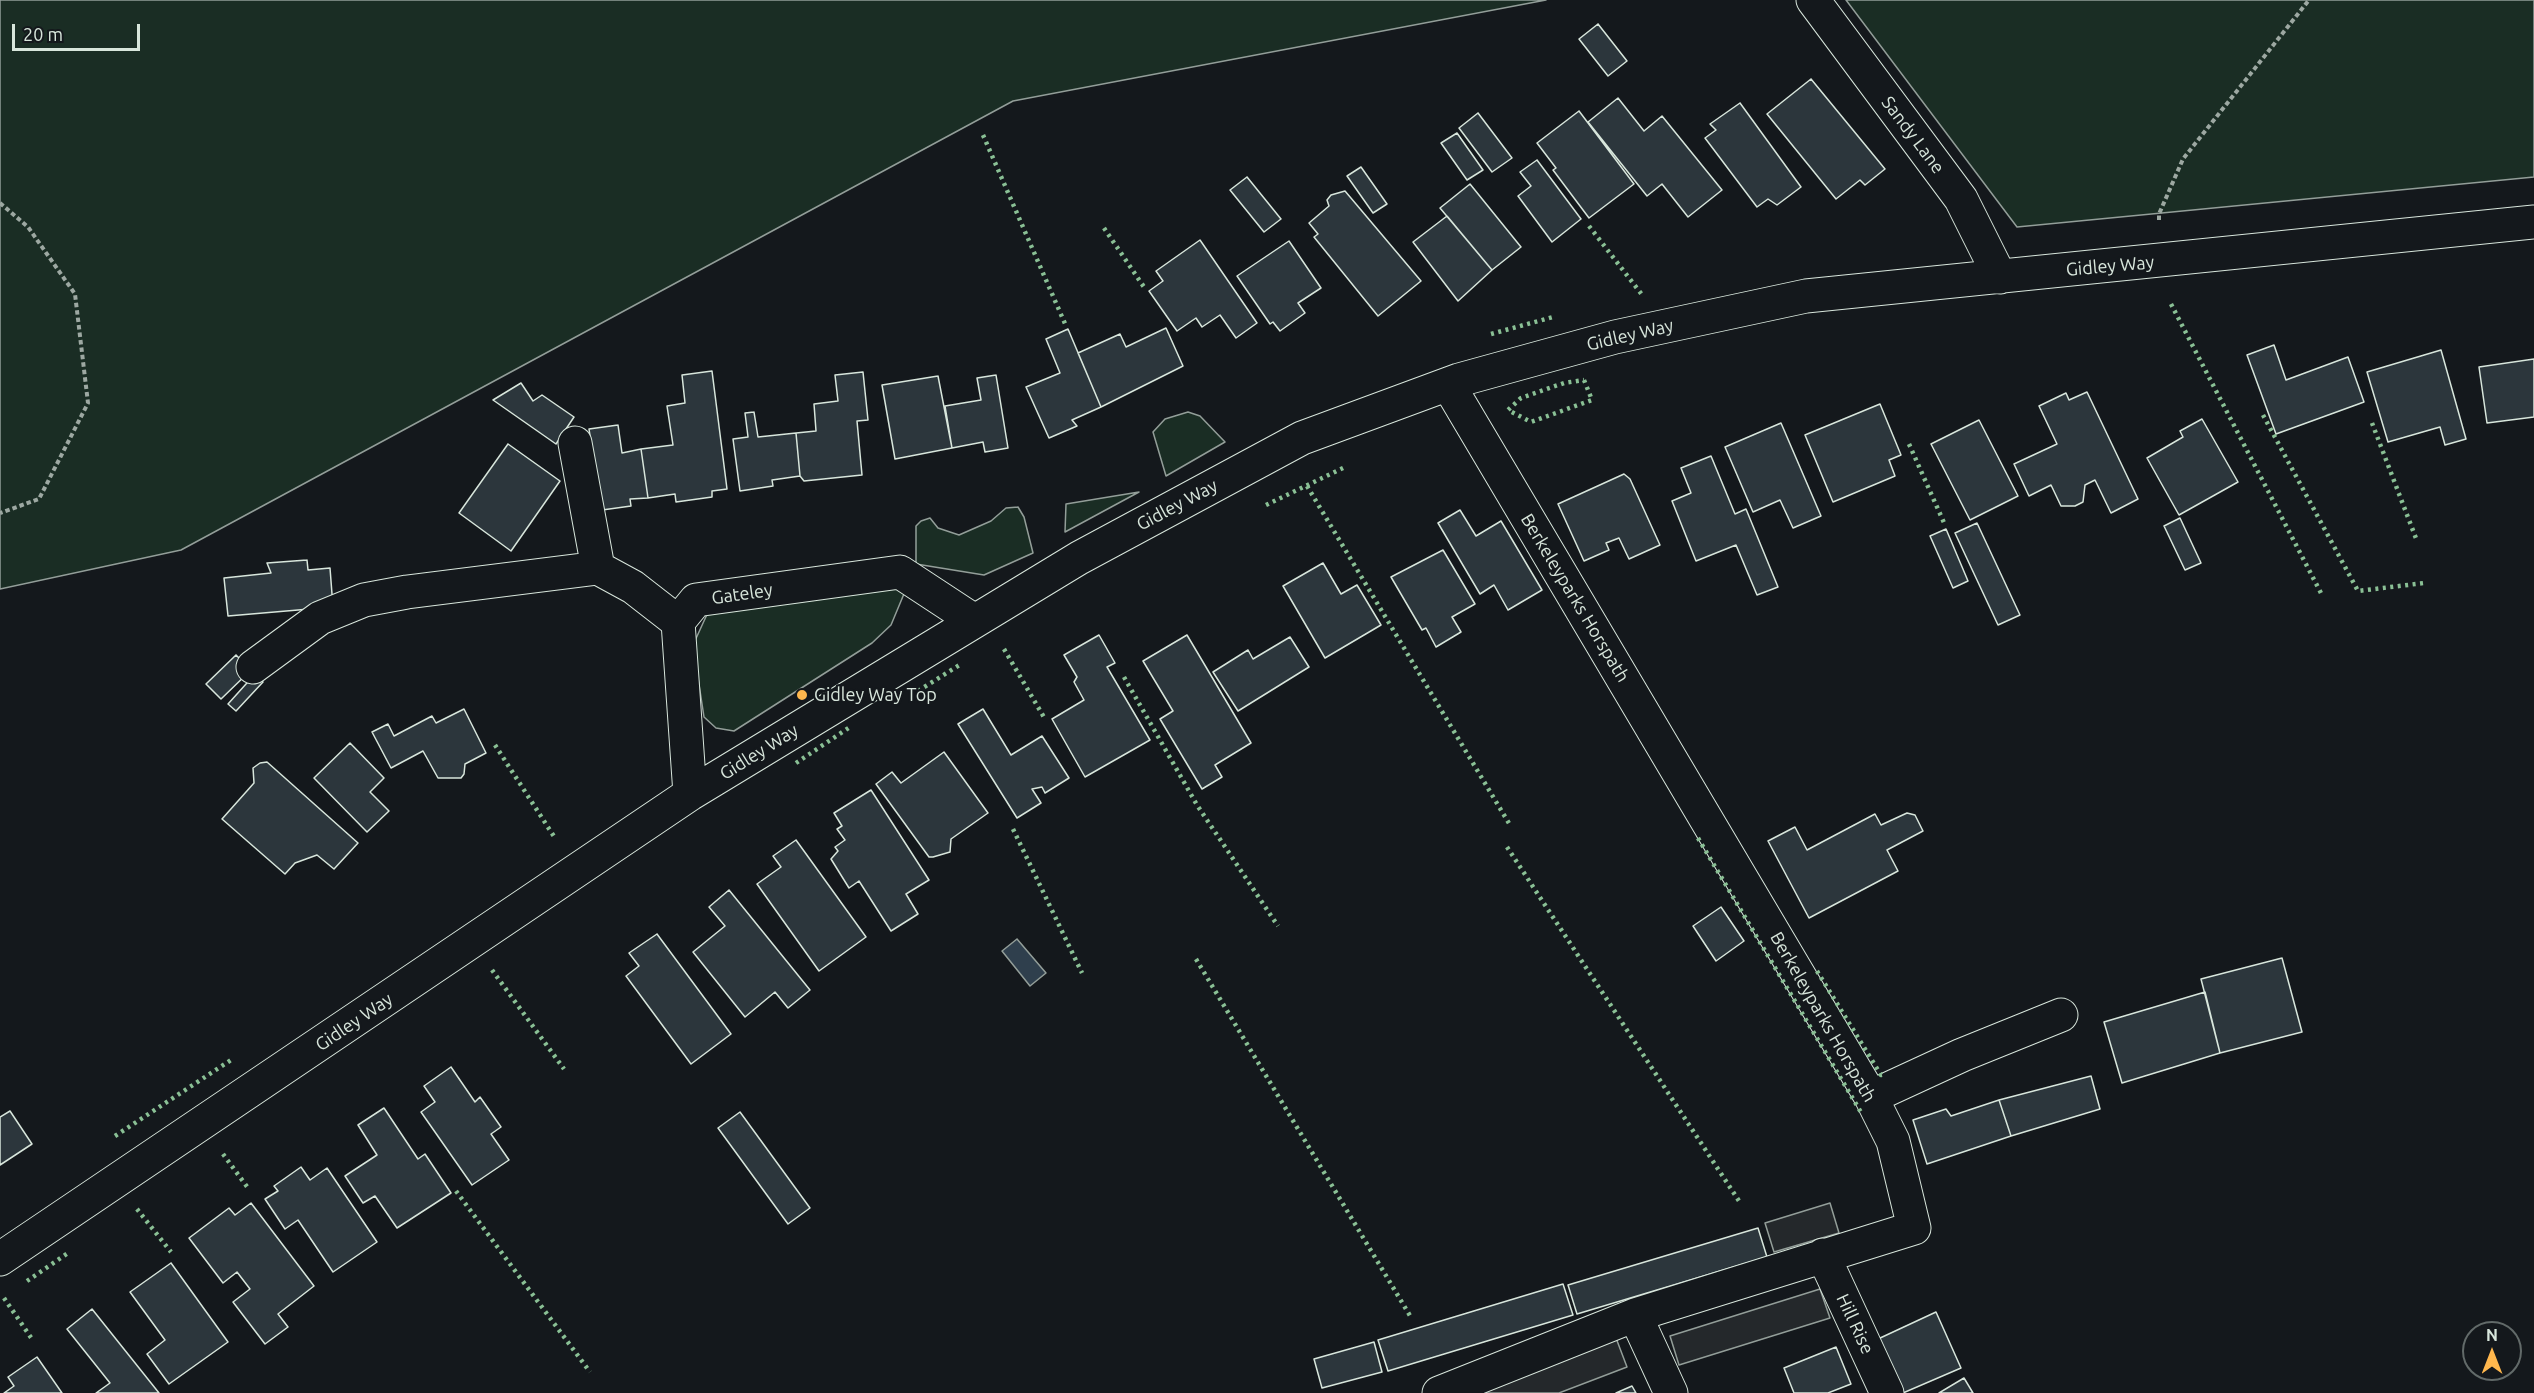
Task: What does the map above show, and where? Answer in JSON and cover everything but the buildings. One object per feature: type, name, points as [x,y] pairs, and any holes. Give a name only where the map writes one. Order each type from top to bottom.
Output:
[{"type":"street","name":"Sandy Lane","points":[[1813,0],[1961,199],[2000,277]]},
{"type":"street","name":"Gidley Way","points":[[0,1259],[690,794],[973,620],[1079,558],[1302,438],[1448,384],[1615,337],[1806,296],[2534,222]]},
{"type":"street","name":"Berkeleyparks Horspath","points":[[1439,1393],[1635,1315],[1914,1228],[1893,1141],[1871,1097],[1448,384]]},
{"type":"street","points":[[575,443],[598,568]]},
{"type":"street","points":[[253,667],[320,618],[364,600],[407,592],[598,568],[633,587],[678,622],[690,794]]},
{"type":"street","name":"Gateley","points":[[678,622],[696,600],[900,572],[973,620]]},
{"type":"street","points":[[1871,1097],[1962,1055],[2061,1015]]},
{"type":"street","name":"Hill Rise","points":[[1823,1255],[1887,1393]]},
{"type":"street","points":[[1635,1315],[1671,1393]]},
{"type":"path","points":[[2159,261],[2159,214],[2183,159],[2309,0]]},
{"type":"path","points":[[0,203],[28,227],[75,294],[88,403],[39,499],[0,513]]},
{"type":"green space","points":[[0,0],[1546,0],[1013,101],[181,550],[0,589]]},
{"type":"green space","points":[[1846,0],[2534,0],[2534,177],[2017,227]]},
{"type":"green space","points":[[1188,412],[1200,416],[1225,442],[1166,476],[1153,432],[1165,419]]},
{"type":"green space","points":[[1139,492],[1065,532],[1066,504]]},
{"type":"green space","points":[[1018,507],[1024,517],[1033,553],[984,575],[916,564],[916,526],[921,521],[930,518],[938,528],[959,535],[991,521],[1006,508]]},
{"type":"green space","points":[[897,584],[906,589],[891,625],[872,643],[734,731],[716,728],[704,717],[693,645],[709,610]]},
{"type":"shaded area","points":[[1830,1203],[1839,1233],[1774,1252],[1765,1223]]},
{"type":"shaded area","points":[[1820,1289],[1830,1318],[1679,1365],[1670,1336]]},
{"type":"shaded area","points":[[1616,1338],[1627,1367],[1559,1393],[1470,1393]]},
{"type":"water","points":[[1017,939],[1046,973],[1030,986],[1002,951]]},
{"type":"hedge","points":[[983,135],[1066,326]]},
{"type":"hedge","points":[[1589,226],[1643,296]]},
{"type":"hedge","points":[[1104,228],[1146,290]]},
{"type":"hedge","points":[[2171,304],[2322,595]]},
{"type":"hedge","points":[[1491,334],[1553,317]]},
{"type":"hedge","points":[[1584,380],[1592,400],[1531,422],[1508,410],[1521,398],[1564,383],[1584,380]]},
{"type":"hedge","points":[[2263,415],[2358,591],[2424,583]]},
{"type":"hedge","points":[[2372,423],[2417,541]]},
{"type":"hedge","points":[[1909,444],[1945,525]]},
{"type":"hedge","points":[[1266,505],[1345,467]]},
{"type":"hedge","points":[[1307,486],[1510,825]]},
{"type":"hedge","points":[[1004,649],[1045,719]]},
{"type":"hedge","points":[[918,691],[961,664]]},
{"type":"hedge","points":[[1124,677],[1197,805],[1278,926]]},
{"type":"hedge","points":[[796,763],[850,727]]},
{"type":"hedge","points":[[495,745],[555,838]]},
{"type":"hedge","points":[[1013,829],[1082,973]]},
{"type":"hedge","points":[[1698,838],[1862,1114]]},
{"type":"hedge","points":[[1507,847],[1739,1201]]},
{"type":"hedge","points":[[1196,959],[1412,1319]]},
{"type":"hedge","points":[[492,970],[564,1069]]},
{"type":"hedge","points":[[1817,971],[1881,1075],[1885,1074]]},
{"type":"hedge","points":[[115,1136],[231,1060]]},
{"type":"hedge","points":[[223,1154],[248,1188]]},
{"type":"hedge","points":[[456,1191],[590,1372]]},
{"type":"hedge","points":[[137,1209],[171,1252]]},
{"type":"hedge","points":[[27,1281],[68,1253]]},
{"type":"hedge","points":[[4,1298],[32,1339]]},
{"type":"place","name":"Gidley Way Top","points":[[802,695]]}]
